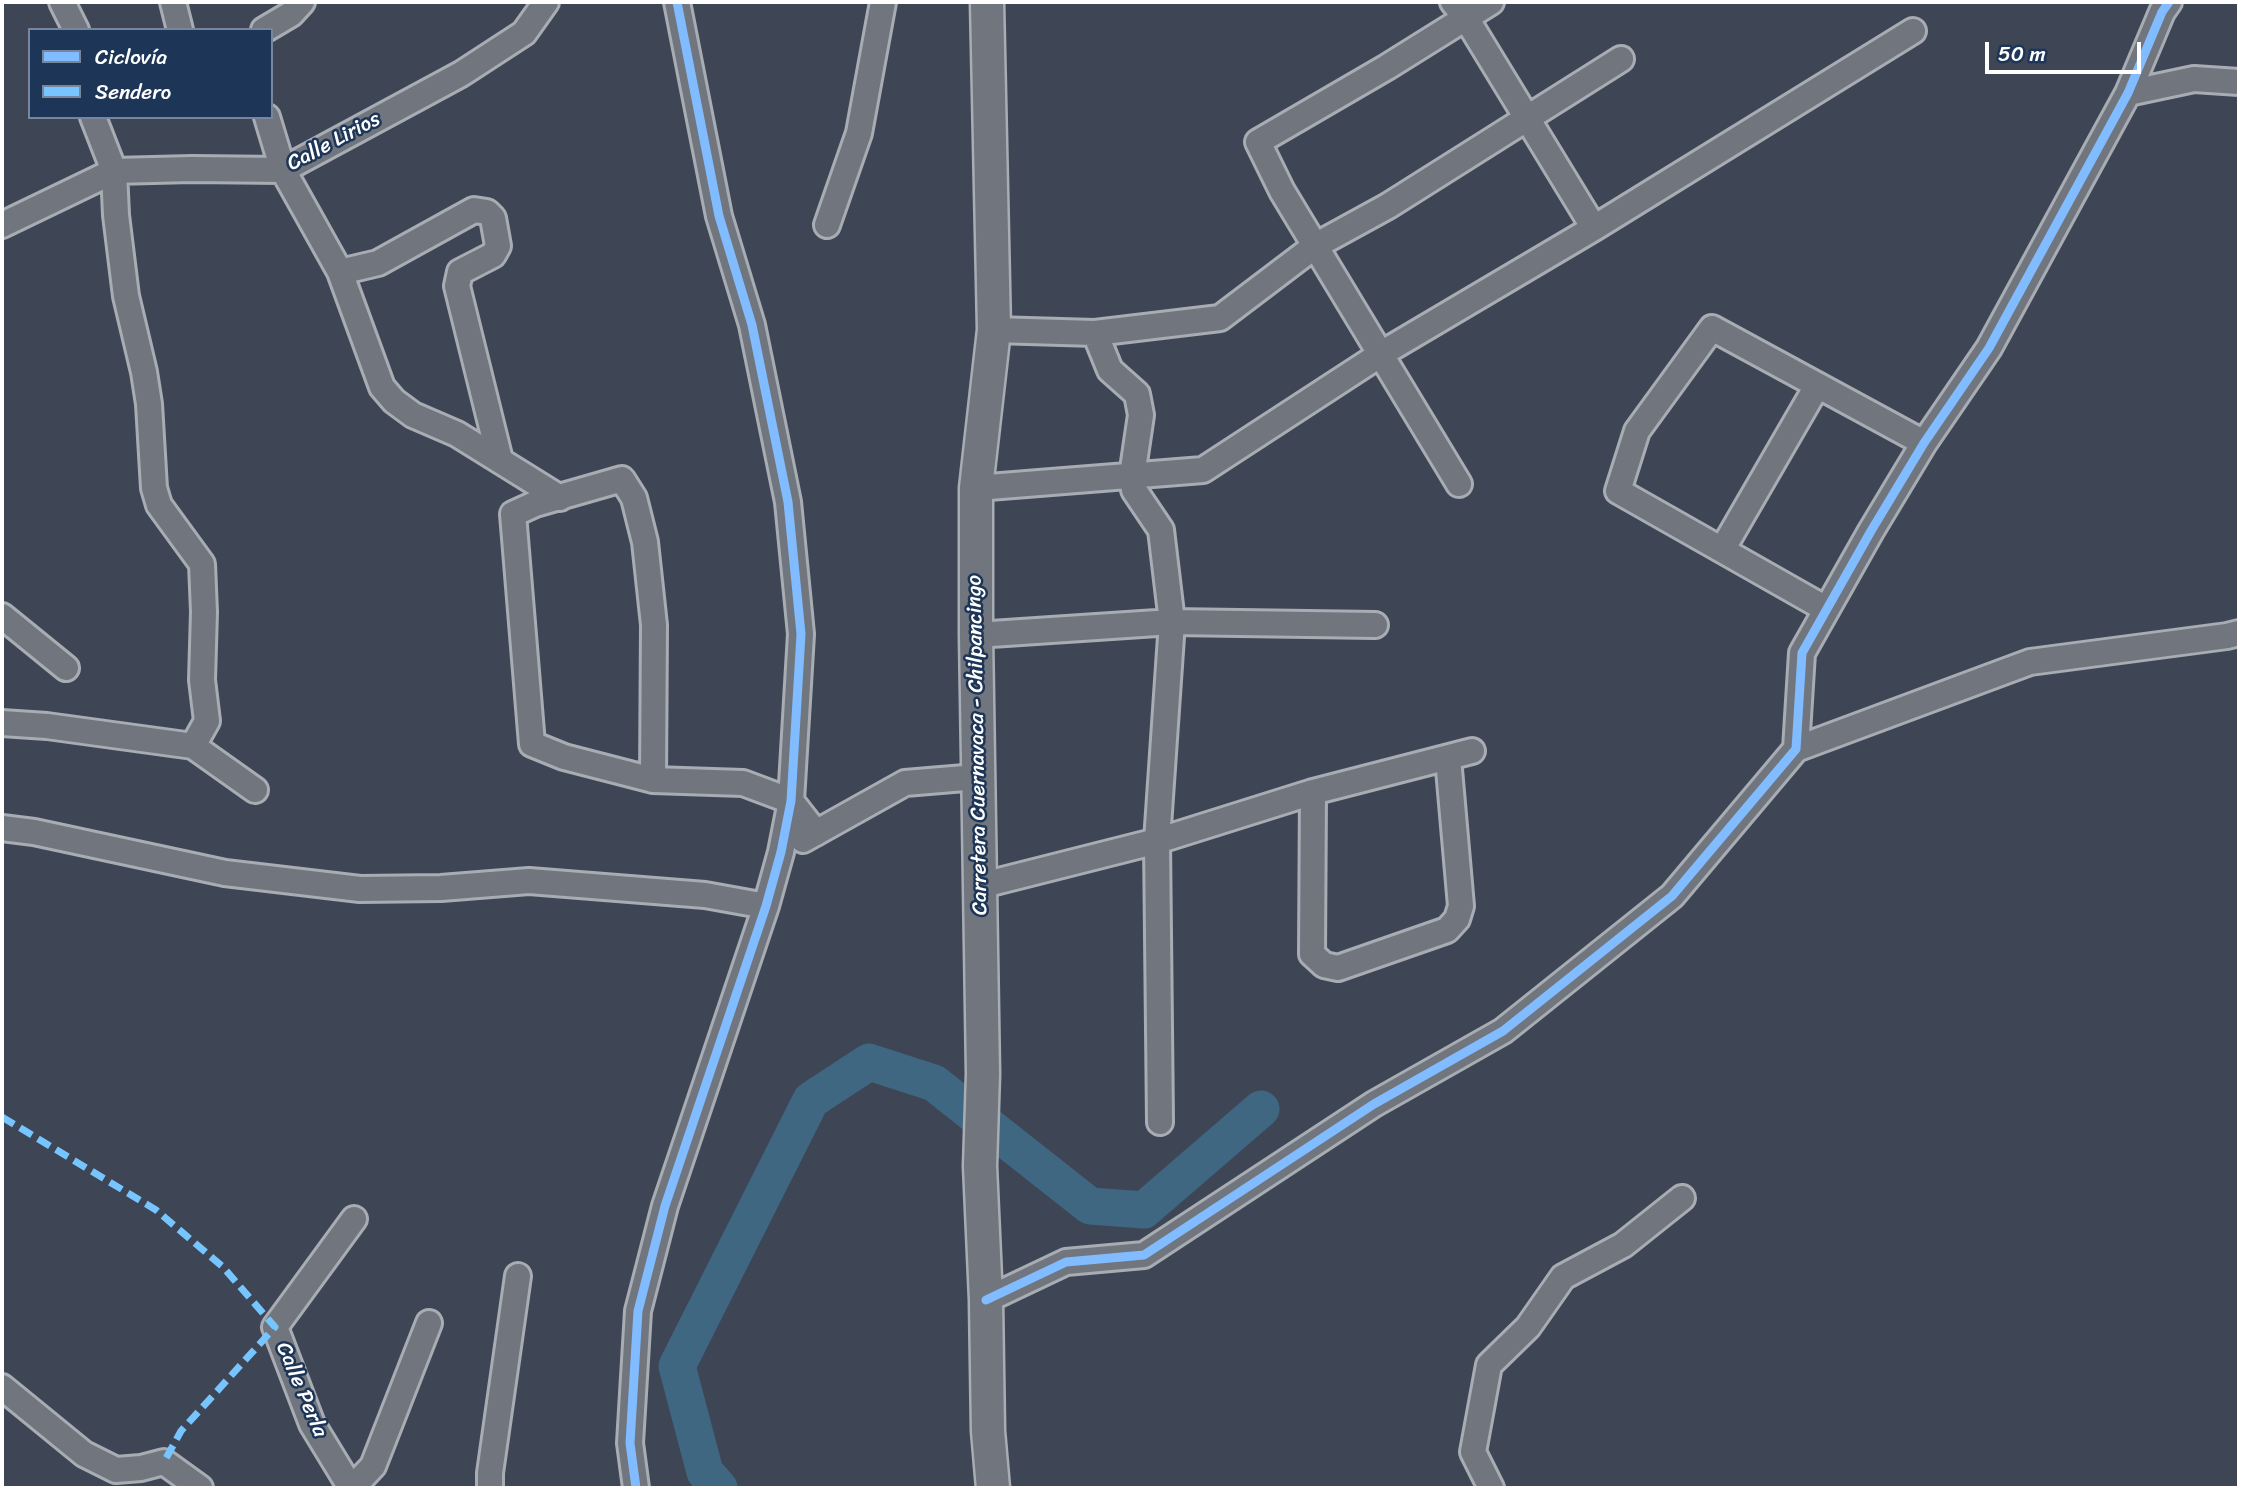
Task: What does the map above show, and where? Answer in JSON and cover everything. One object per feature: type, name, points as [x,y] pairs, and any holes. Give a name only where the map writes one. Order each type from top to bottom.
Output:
[{"type":"main road","name":"Carretera Cuernavaca - Chilpancingo","points":[[987,2],[993,330],[976,488],[976,635],[983,1074],[980,1166],[988,1432],[993,1488]]},
{"type":"street","points":[[62,2],[75,28]]},
{"type":"street","points":[[173,2],[180,28]]},
{"type":"street","points":[[267,28],[291,14],[300,2]]},
{"type":"street","name":"Calle Lirios","points":[[114,171],[283,170],[461,74],[524,33],[546,2]]},
{"type":"street","points":[[636,1488],[630,1443],[638,1311],[664,1206],[766,906],[781,852],[791,802],[801,634],[788,502],[752,325],[719,216],[677,2]]},
{"type":"street","points":[[827,225],[859,133],[883,2]]},
{"type":"street","points":[[1459,484],[1282,191],[1258,142],[1460,10],[1491,2]]},
{"type":"street","points":[[1796,749],[1801,653],[1924,443],[1989,348],[2128,93],[2162,12],[2169,2]]},
{"type":"street","points":[[1460,10],[1594,228]]},
{"type":"street","points":[[976,488],[1203,470],[1381,354],[1594,228],[1913,31]]},
{"type":"street","points":[[993,330],[1095,333],[1220,318],[1315,247],[1388,206],[1621,59]]},
{"type":"street","points":[[2128,93],[2194,79],[2239,82]]},
{"type":"street","points":[[94,119],[114,171],[116,215],[126,296],[149,404],[154,488],[159,505],[202,564],[202,680],[207,721],[193,746]]},
{"type":"street","points":[[268,119],[283,170],[340,272],[382,387],[394,401],[413,415],[457,434],[560,498]]},
{"type":"street","points":[[2,225],[114,171]]},
{"type":"street","points":[[340,272],[378,263],[474,210],[487,212],[493,218],[498,247],[493,255],[460,272],[457,286],[500,460]]},
{"type":"street","points":[[1826,609],[1618,491],[1637,431],[1712,328],[1924,443]]},
{"type":"street","points":[[1095,333],[1110,370],[1137,394],[1141,415],[1132,476],[1134,490],[1161,530],[1172,622],[1157,841],[1160,1122]]},
{"type":"street","points":[[1721,550],[1817,386]]},
{"type":"street","points":[[653,780],[654,625],[645,542],[634,498],[622,479],[535,503],[513,514],[532,744],[564,757],[653,780],[743,783],[791,802],[816,833]]},
{"type":"street","points":[[2,616],[66,668]]},
{"type":"street","points":[[976,635],[1172,622],[1375,625]]},
{"type":"street","points":[[986,1300],[1066,1262],[1144,1255],[1374,1104],[1503,1031],[1672,895],[1796,749],[2030,662],[2239,633]]},
{"type":"street","points":[[2,723],[47,726],[193,746],[255,790]]},
{"type":"street","points":[[979,886],[1157,841],[1313,792],[1472,751]]},
{"type":"street","points":[[1313,792],[1312,954],[1324,965],[1338,968],[1447,930],[1457,919],[1461,906],[1448,758]]},
{"type":"street","points":[[781,852],[905,783],[977,777]]},
{"type":"street","points":[[2,828],[34,832],[226,873],[360,889],[441,888],[529,881],[705,894],[766,906]]},
{"type":"street","points":[[1491,1488],[1473,1451],[1489,1365],[1528,1327],[1563,1277],[1623,1245],[1682,1198]]},
{"type":"street","name":"Calle Perla","points":[[352,1488],[312,1424],[275,1327],[354,1219]]},
{"type":"street","points":[[490,1488],[517,1276]]},
{"type":"street","points":[[352,1488],[373,1466],[429,1323]]},
{"type":"street","points":[[2,1387],[84,1454],[108,1479],[164,1462],[200,1488]]},
{"type":"waterway","points":[[719,1488],[705,1472],[677,1366],[811,1100],[869,1062],[934,1083],[1090,1206],[1144,1210],[1261,1109]]},
{"type":"marked path","points":[[2,1117],[156,1210],[223,1267],[275,1327],[181,1431],[164,1462]]},
{"type":"cycle path","points":[[636,1488],[630,1443],[638,1311],[665,1206],[766,906],[781,852],[791,801],[801,634],[788,502],[752,325],[719,216],[677,2]]},
{"type":"cycle path","points":[[986,1300],[1066,1262],[1144,1255],[1374,1104],[1503,1031],[1672,896],[1796,749],[1802,653],[1924,443],[1989,348],[2128,93],[2162,12],[2169,2]]}]
